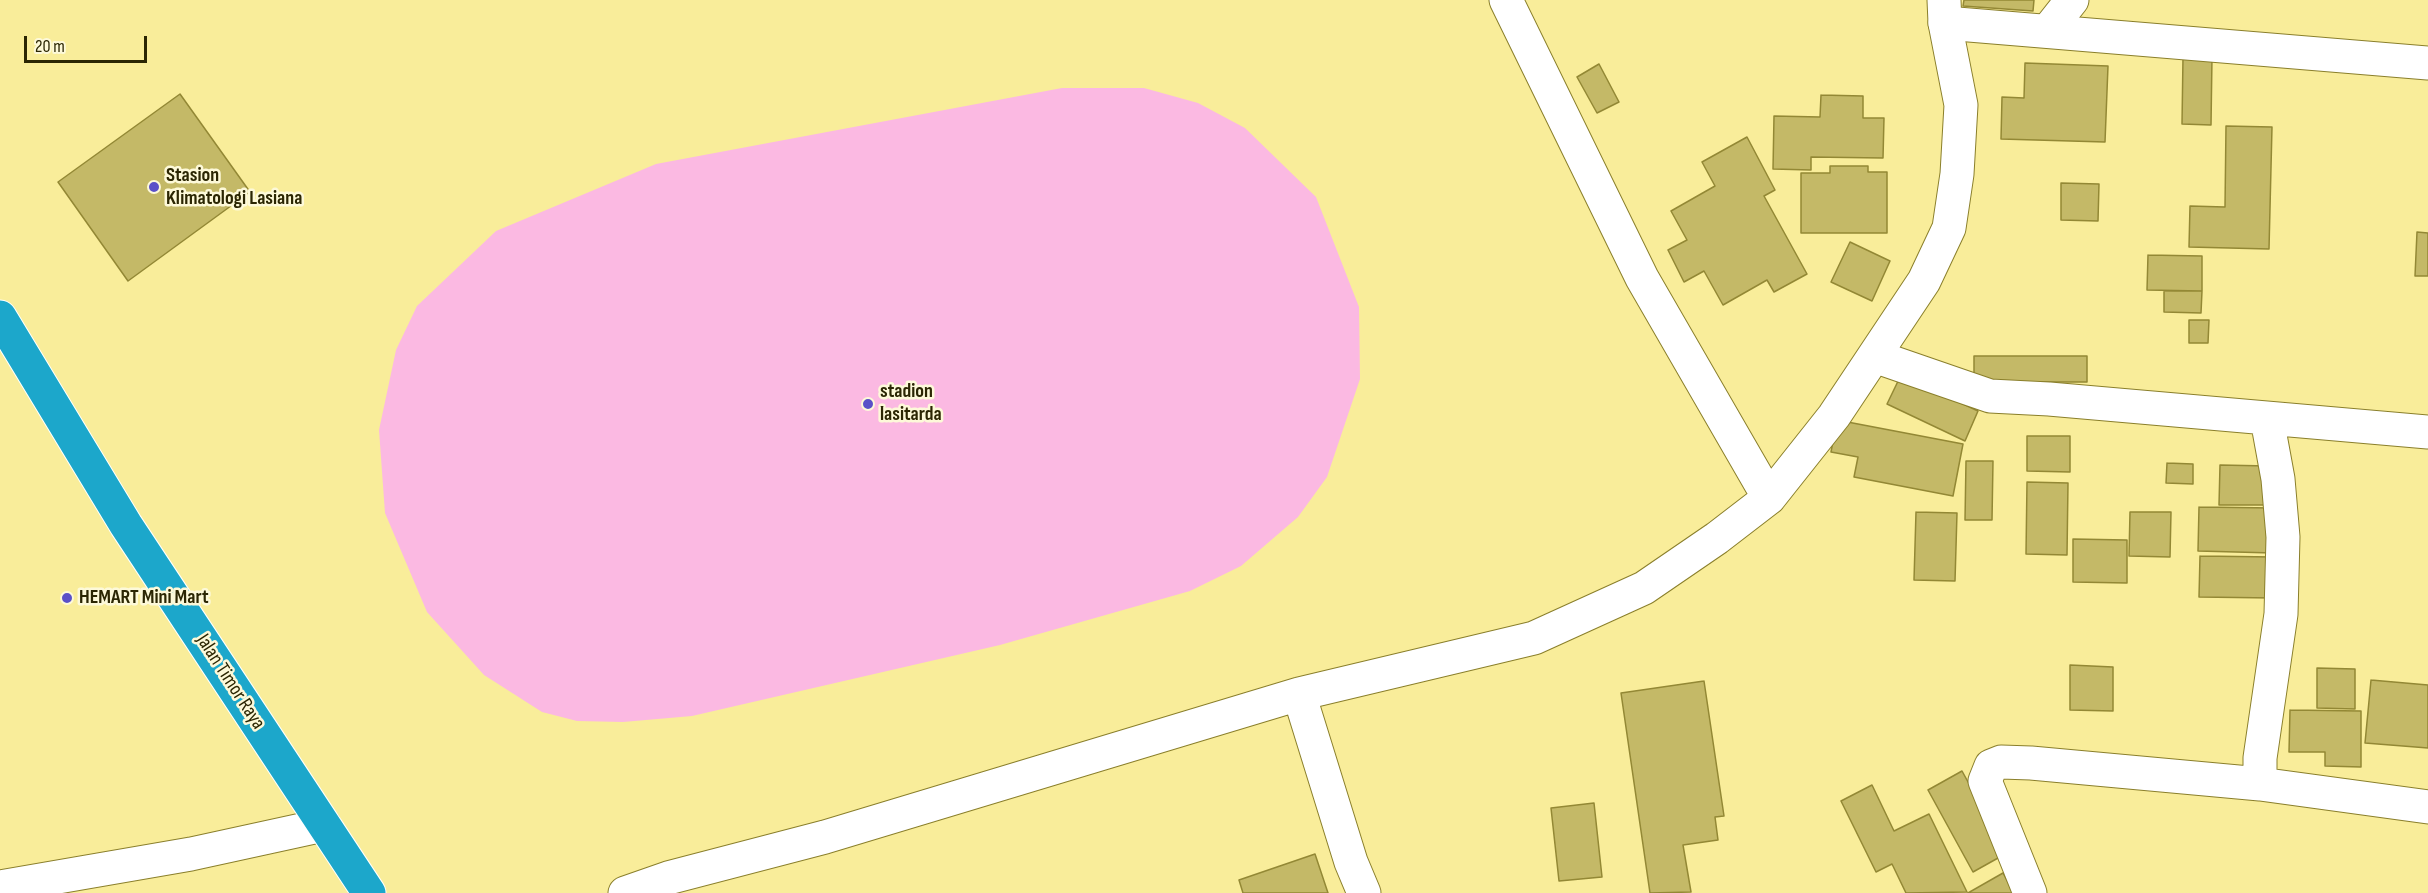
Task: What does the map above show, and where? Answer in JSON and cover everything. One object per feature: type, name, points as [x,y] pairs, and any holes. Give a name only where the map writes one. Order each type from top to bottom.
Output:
[{"type":"highway","name":"Jalan Timor Raya","points":[[0,317],[126,525],[369,893]]},
{"type":"street","points":[[1506,0],[1642,278],[1769,498]]},
{"type":"street","points":[[2049,29],[2072,0]]},
{"type":"street","points":[[625,893],[668,878],[825,837],[1299,694],[1534,638],[1644,588],[1718,538],[1769,498],[1834,416],[1924,281],[1949,228],[1957,174],[1961,105],[1945,11],[2049,29],[2267,51],[2428,63]]},
{"type":"street","points":[[1874,356],[1990,396],[2049,399],[2428,432]]},
{"type":"street","points":[[2260,784],[2260,758],[2281,614],[2282,592],[2283,537],[2278,478],[2267,419]]},
{"type":"street","points":[[1299,694],[1351,862],[1364,893]]},
{"type":"street","points":[[2030,893],[1985,781],[1991,766],[2001,762],[2260,784],[2428,807]]},
{"type":"street","points":[[0,887],[191,854],[324,825]]},
{"type":"shaded area","name":"stadion lasitarda","points":[[1062,88],[1144,88],[1198,103],[1245,128],[1316,197],[1359,307],[1360,379],[1327,477],[1298,517],[1241,566],[1190,591],[1000,645],[692,716],[623,722],[577,721],[542,712],[484,675],[427,612],[385,513],[379,430],[396,350],[417,306],[496,231],[656,164]]},
{"type":"building","points":[[1964,0],[2034,0],[2033,11],[1963,6]]},
{"type":"building","points":[[2183,57],[2212,57],[2211,125],[2182,124]]},
{"type":"building","points":[[2025,63],[2108,66],[2105,142],[2001,139],[2002,97],[2024,98]]},
{"type":"building","points":[[1599,64],[1619,102],[1597,113],[1577,77]]},
{"type":"building","name":"Stasion Klimatologi Lasiana","points":[[180,94],[250,192],[128,281],[58,182]]},
{"type":"building","points":[[1821,95],[1863,96],[1863,118],[1884,118],[1883,158],[1811,157],[1811,170],[1773,169],[1774,116],[1820,117]]},
{"type":"building","points":[[2226,126],[2272,127],[2269,249],[2189,247],[2190,206],[2225,207]]},
{"type":"building","points":[[1747,137],[1775,190],[1764,196],[1807,274],[1774,292],[1767,280],[1723,305],[1704,271],[1684,282],[1668,250],[1687,240],[1671,211],[1715,186],[1702,162]]},
{"type":"building","points":[[1830,166],[1868,166],[1868,172],[1887,172],[1887,233],[1801,233],[1801,173],[1830,173]]},
{"type":"building","points":[[2061,183],[2099,184],[2098,221],[2061,220]]},
{"type":"building","points":[[2417,232],[2428,233],[2428,276],[2415,276]]},
{"type":"building","points":[[1850,242],[1890,261],[1872,301],[1831,282]]},
{"type":"building","points":[[2148,255],[2202,256],[2202,291],[2147,290]]},
{"type":"building","points":[[2164,291],[2202,291],[2201,313],[2164,312]]},
{"type":"building","points":[[2189,320],[2209,320],[2208,343],[2189,343]]},
{"type":"building","points":[[1974,356],[2087,356],[2087,382],[1974,382]]},
{"type":"building","points":[[1901,375],[1978,411],[1965,441],[1887,404]]},
{"type":"building","points":[[1837,420],[1963,444],[1953,496],[1854,477],[1858,457],[1831,452]]},
{"type":"building","points":[[2027,436],[2070,436],[2070,472],[2027,471]]},
{"type":"building","points":[[1966,461],[1993,461],[1992,520],[1965,520]]},
{"type":"building","points":[[2167,463],[2193,464],[2193,484],[2166,483]]},
{"type":"building","points":[[2220,465],[2268,466],[2267,505],[2219,505]]},
{"type":"building","points":[[2027,482],[2068,483],[2067,555],[2026,554]]},
{"type":"building","points":[[2199,507],[2274,508],[2273,553],[2198,551]]},
{"type":"building","points":[[1916,512],[1957,513],[1955,581],[1914,580]]},
{"type":"building","points":[[2130,512],[2171,512],[2170,557],[2129,556]]},
{"type":"building","points":[[2073,539],[2127,540],[2127,583],[2073,582]]},
{"type":"building","points":[[2200,556],[2274,557],[2273,598],[2199,597]]},
{"type":"building","points":[[2070,665],[2113,667],[2113,711],[2070,710]]},
{"type":"building","points":[[2317,668],[2355,669],[2355,709],[2317,708]]},
{"type":"building","points":[[2371,680],[2428,685],[2428,748],[2365,743]]},
{"type":"building","points":[[1704,681],[1724,816],[1715,817],[1718,840],[1683,845],[1691,892],[1650,893],[1621,693]]},
{"type":"building","points":[[2290,710],[2361,711],[2361,767],[2325,766],[2325,752],[2289,752]]},
{"type":"building","points":[[1962,771],[2007,853],[1973,872],[1928,790]]},
{"type":"building","points":[[1872,785],[1894,831],[1929,814],[1967,892],[1906,893],[1892,864],[1876,872],[1841,801]]},
{"type":"building","points":[[1594,803],[1602,877],[1559,881],[1551,808]]},
{"type":"building","points":[[1315,854],[1328,893],[1243,893],[1239,880]]},
{"type":"building","points":[[2003,873],[2014,893],[1968,893]]},
{"type":"place","name":"Stasion Klimatologi Lasiana","points":[[154,187]]},
{"type":"place","name":"stadion lasitarda","points":[[868,404]]},
{"type":"place","name":"HEMART Mini Mart","points":[[67,598]]}]
